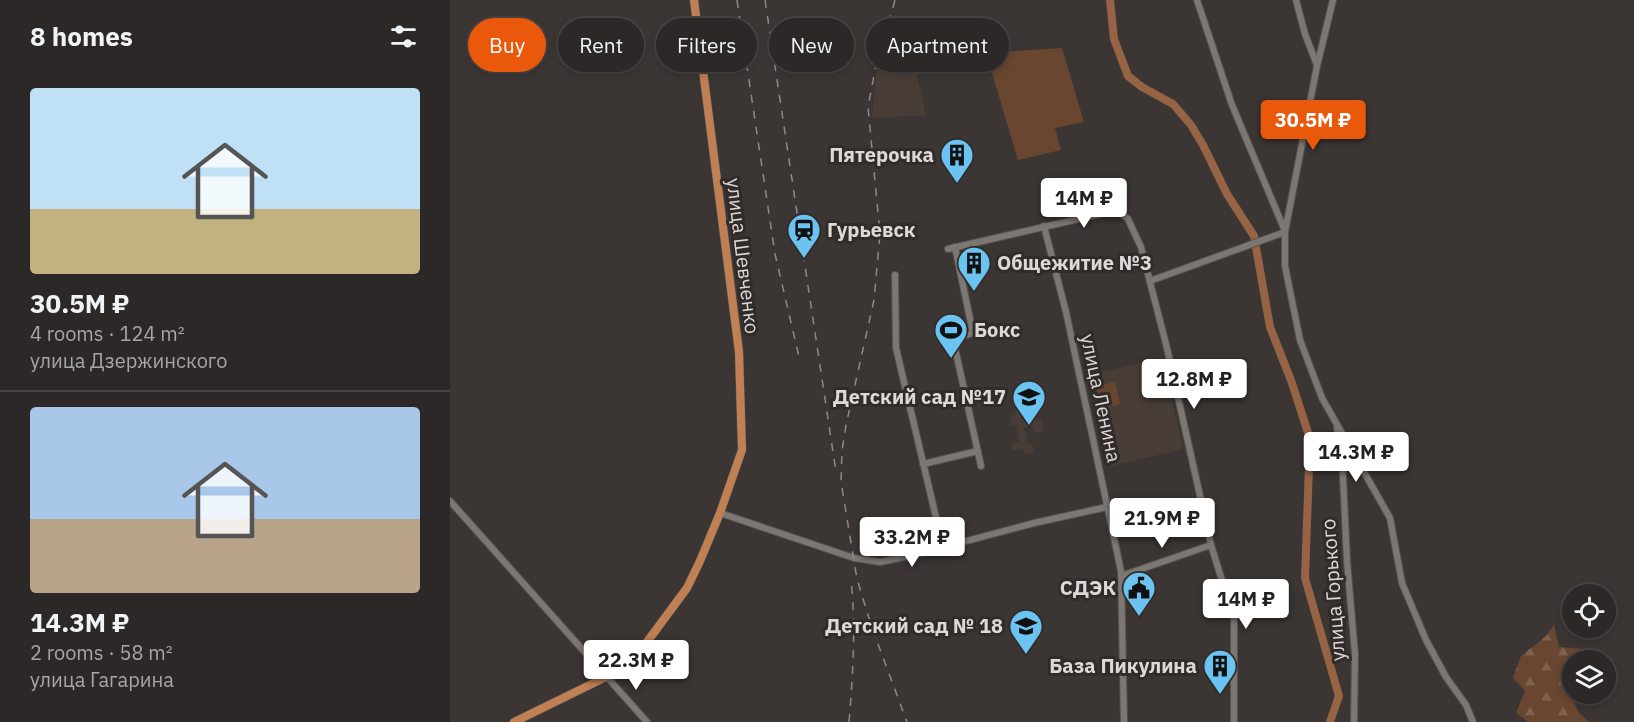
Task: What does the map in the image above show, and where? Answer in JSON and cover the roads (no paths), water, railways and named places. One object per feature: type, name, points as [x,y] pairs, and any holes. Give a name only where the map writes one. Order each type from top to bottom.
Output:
[{"type":"main road","name":"улица Шевченко","points":[[514,722],[606,677],[647,642],[687,588],[720,513],[742,450],[739,352],[694,0]]},
{"type":"street","points":[[1197,0],[1232,105],[1285,232]]},
{"type":"street","points":[[1296,0],[1317,66]]},
{"type":"street","points":[[1333,0],[1317,66],[1285,232],[1285,266],[1300,340],[1322,398],[1390,518],[1402,583],[1426,640],[1446,677],[1466,705],[1473,722]]},
{"type":"street","points":[[981,466],[953,339],[974,333],[952,248],[1113,211],[1121,213],[1128,219],[1140,247],[1150,281],[1211,545],[1234,619],[1234,722]]},
{"type":"street","name":"улица Ленина","points":[[1044,226],[1066,312],[1121,576],[1124,722]]},
{"type":"street","points":[[1150,281],[1285,232]]},
{"type":"street","points":[[895,275],[896,348],[943,547]]},
{"type":"street","name":"улица Горького","points":[[1336,422],[1342,456],[1354,654],[1354,722]]},
{"type":"street","points":[[923,464],[978,451]]},
{"type":"street","points":[[450,501],[647,722]]},
{"type":"street","points":[[720,513],[854,558],[880,562],[1107,507]]},
{"type":"street","points":[[1121,576],[1211,545]]},
{"type":"waterway","points":[[1110,0],[1114,39],[1128,76],[1142,87],[1173,104],[1191,125],[1227,194],[1254,236],[1270,327],[1292,383],[1310,439],[1305,578],[1339,696],[1330,722]]},
{"type":"railway","points":[[737,0],[775,254],[800,361]]},
{"type":"railway","points":[[765,0],[836,472]]},
{"type":"railway","points":[[895,0],[875,70],[868,107],[880,234],[874,300],[846,425],[841,482],[857,579],[871,625],[907,722]]},
{"type":"railway","points":[[849,722],[853,650],[851,579]]},
{"type":"place","name":"Пятерочка","points":[[957,184]]},
{"type":"place","name":"Гурьевск","points":[[804,259]]},
{"type":"place","name":"Общежитие №3","points":[[974,292]]},
{"type":"place","name":"Бокс","points":[[951,359]]},
{"type":"place","name":"Детский сад №17","points":[[1029,426]]},
{"type":"place","name":"СДЭК","points":[[1139,617]]},
{"type":"place","name":"Детский сад № 18","points":[[1026,655]]},
{"type":"place","name":"База Пикулина","points":[[1220,695]]}]
